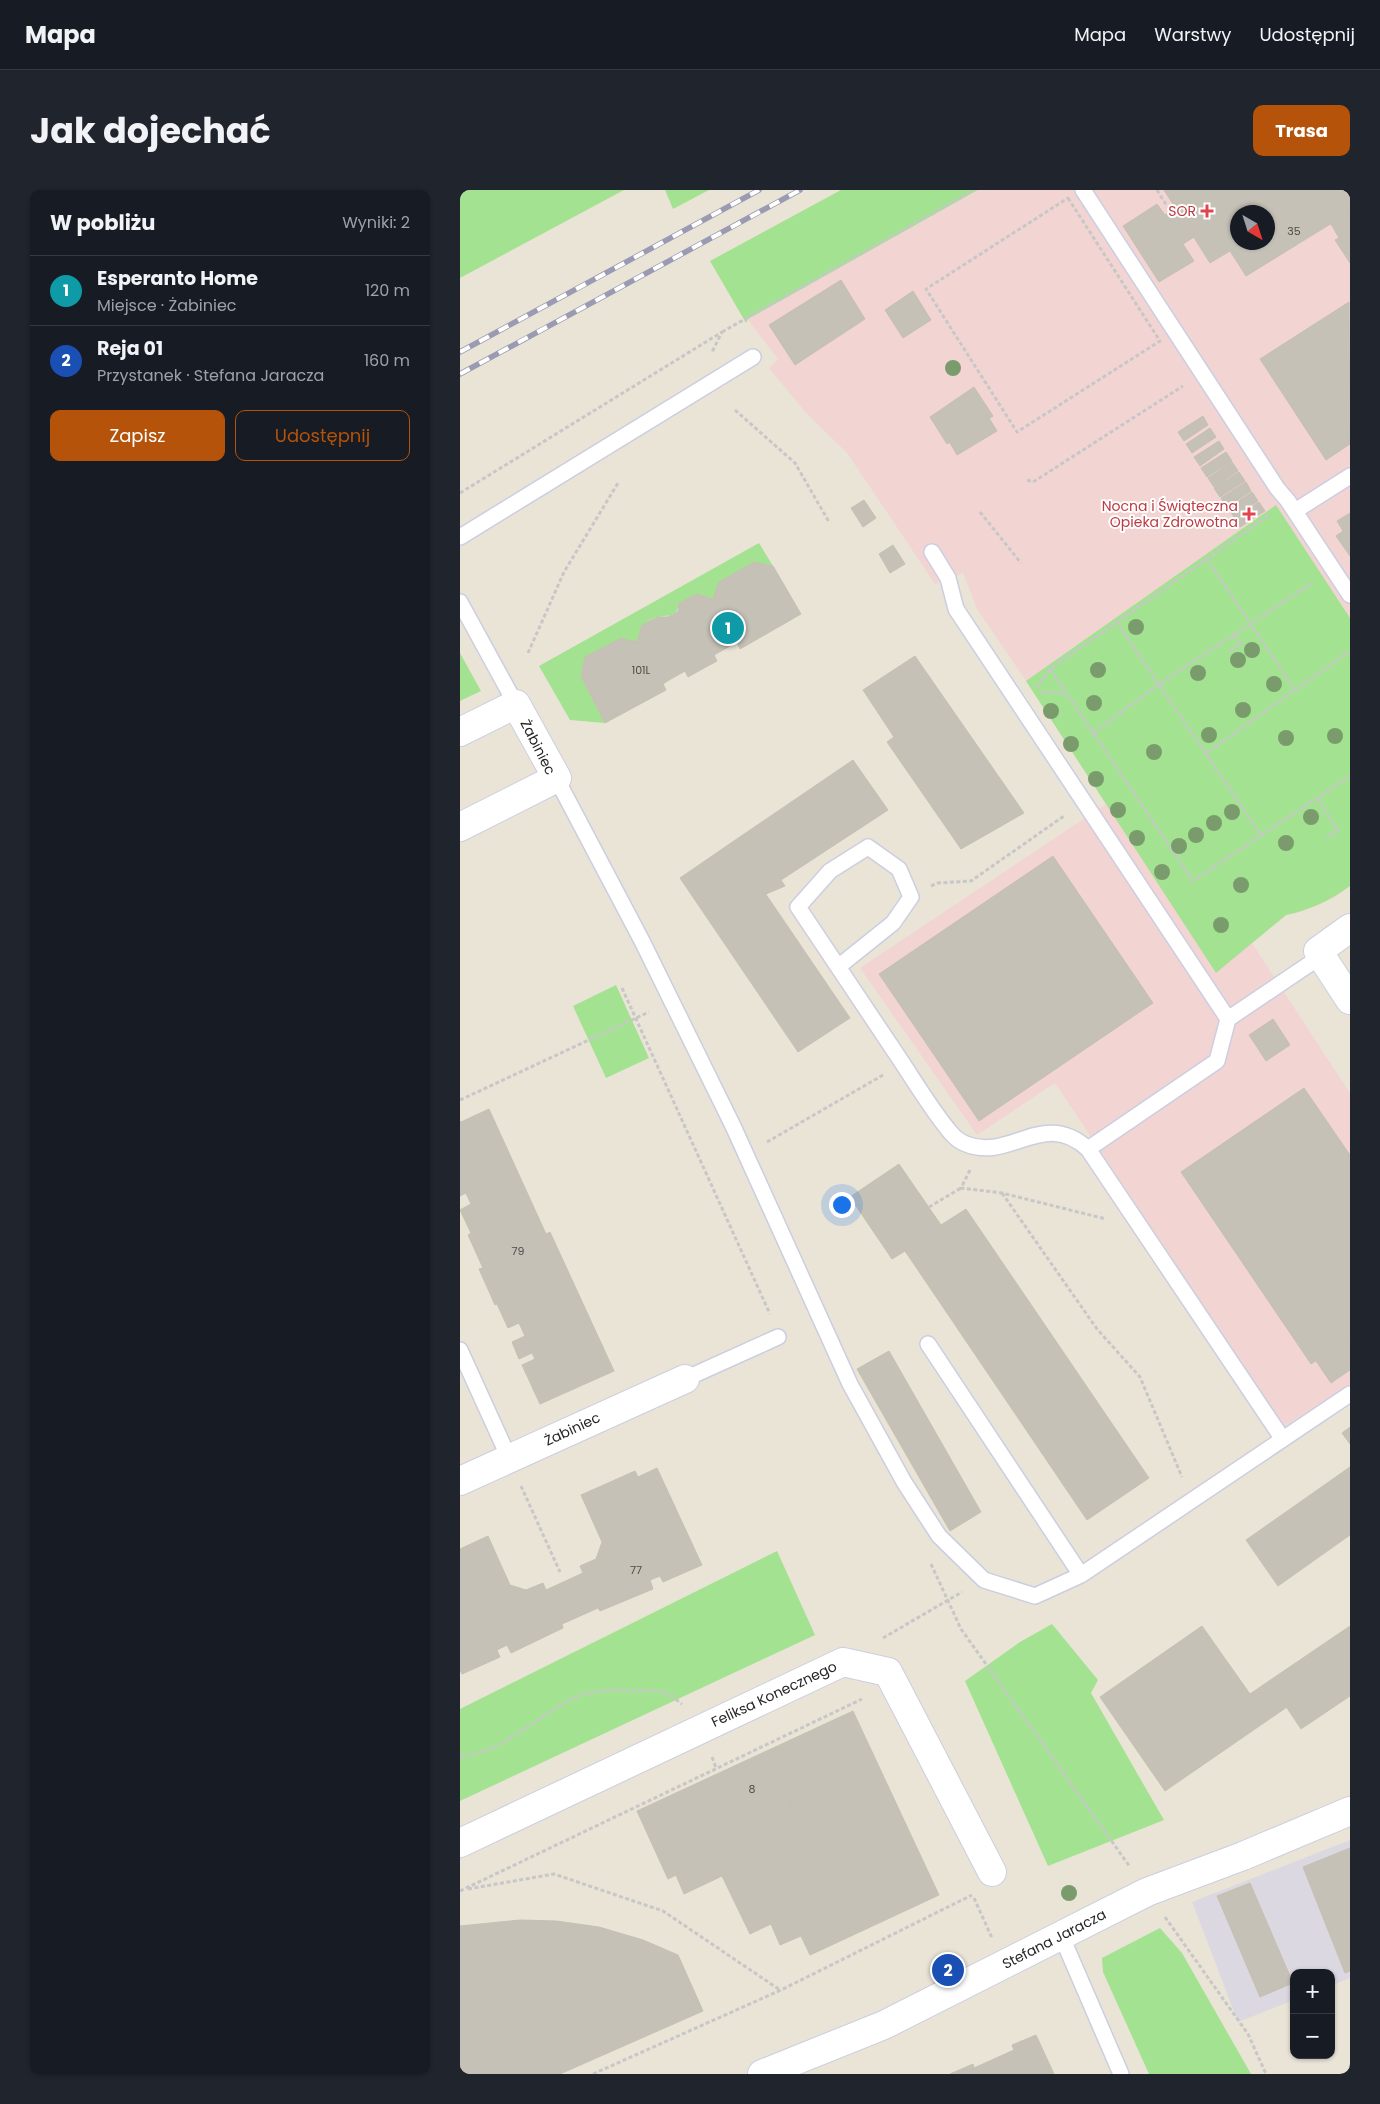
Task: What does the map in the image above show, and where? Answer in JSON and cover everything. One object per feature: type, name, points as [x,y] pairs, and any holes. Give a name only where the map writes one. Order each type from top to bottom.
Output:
[{"type":"street","name":"Żabiniec","points":[[460,732],[516,704]]},
{"type":"street","name":"Żabiniec","points":[[460,827],[556,778]]},
{"type":"street","points":[[1350,928],[1318,951],[1350,1000]]},
{"type":"street","name":"Żabiniec","points":[[460,1481],[685,1379]]},
{"type":"street","name":"Feliksa Konecznego","points":[[460,1844],[843,1662],[888,1672],[992,1872]]},
{"type":"street","name":"Stefana Jaracza","points":[[776,2071],[884,2025],[1147,1892],[1243,1856],[1350,1811]]},
{"type":"lane","points":[[1083,190],[1277,488],[1292,506],[1350,594]]},
{"type":"lane","points":[[460,537],[694,391],[753,357]]},
{"type":"lane","points":[[1292,506],[1350,476]]},
{"type":"lane","points":[[932,552],[948,578],[956,609],[1228,1019]]},
{"type":"lane","points":[[460,602],[618,892],[746,1154],[850,1384],[904,1482],[939,1536],[984,1580],[1035,1596],[1081,1575],[1350,1394]]},
{"type":"lane","points":[[838,967],[894,923],[911,897],[899,869],[868,847],[830,871],[798,907],[838,967],[903,1064],[952,1134],[961,1142],[978,1146],[997,1147],[1034,1134],[1049,1132],[1073,1138],[1088,1149],[1282,1438]]},
{"type":"lane","points":[[1088,1149],[1217,1062],[1228,1019],[1311,963],[1318,951]]},
{"type":"lane","points":[[685,1379],[778,1337]]},
{"type":"lane","points":[[928,1344],[1081,1575]]},
{"type":"lane","points":[[460,1350],[509,1458]]},
{"type":"lane","points":[[1061,1935],[1121,2074]]},
{"type":"path","points":[[460,493],[722,332],[974,190]]},
{"type":"path","points":[[1156,190],[1170,212]]},
{"type":"path","points":[[1068,198],[1160,341],[1017,432],[926,289],[1068,198]]},
{"type":"path","points":[[694,391],[722,332]]},
{"type":"path","points":[[1027,480],[1033,482],[1202,374]]},
{"type":"path","points":[[735,410],[795,463],[829,522]]},
{"type":"path","points":[[528,652],[564,572],[618,483]]},
{"type":"path","points":[[1066,693],[1033,691],[1050,669],[1206,558],[1292,506]]},
{"type":"path","points":[[980,512],[1021,563]]},
{"type":"path","points":[[1206,558],[1295,690]]},
{"type":"path","points":[[1092,733],[1332,568]]},
{"type":"path","points":[[1116,622],[1261,835]]},
{"type":"path","points":[[1230,652],[1241,644],[1234,634]]},
{"type":"path","points":[[1205,754],[1350,651]]},
{"type":"path","points":[[1050,669],[1193,881],[1350,776]]},
{"type":"path","points":[[1316,798],[1338,831],[1325,838]]},
{"type":"path","points":[[938,883],[972,881],[1085,802]]},
{"type":"path","points":[[622,988],[773,1320],[778,1337]]},
{"type":"path","points":[[460,1100],[672,1002]]},
{"type":"path","points":[[746,1154],[903,1064]]},
{"type":"path","points":[[929,1208],[961,1188],[978,1146]]},
{"type":"path","points":[[961,1188],[1002,1192],[1108,1220],[1127,1207]]},
{"type":"path","points":[[1002,1192],[1097,1329],[1140,1377],[1191,1500]]},
{"type":"path","points":[[509,1458],[560,1572]]},
{"type":"path","points":[[928,1558],[962,1629],[1248,2034],[1266,2074]]},
{"type":"path","points":[[843,1662],[984,1580]]},
{"type":"path","points":[[460,1756],[467,1756],[499,1744],[533,1725],[570,1700],[598,1691],[666,1692],[683,1705],[699,1730]]},
{"type":"path","points":[[462,1890],[869,1695]]},
{"type":"path","points":[[462,1890],[554,1874],[663,1911],[781,1990]]},
{"type":"path","points":[[968,1886],[996,1945],[1007,1940],[1016,1958]]},
{"type":"path","points":[[593,2074],[781,1990],[973,1895]]},
{"type":"shaded area","points":[[979,190],[1350,190],[1350,886],[1334,898],[1301,912],[1287,915],[1252,943],[1350,1093],[1350,1384],[1284,1427],[1055,1083],[977,1135],[860,968],[1106,804],[977,609],[963,573],[935,584],[847,453],[806,413],[769,368],[778,359],[747,319]]},
{"type":"shaded area","points":[[1350,1840],[1350,1978],[1335,1984],[1335,1969],[1290,1969],[1290,2002],[1238,2022],[1192,1902]]},
{"type":"green space","points":[[460,190],[624,190],[460,278]]},
{"type":"green space","points":[[665,190],[709,190],[673,209]]},
{"type":"green space","points":[[841,190],[978,190],[748,319],[746,323],[710,261]]},
{"type":"green space","points":[[1276,505],[1350,618],[1350,886],[1320,904],[1286,915],[1216,973],[1026,681]]},
{"type":"green space","points":[[759,543],[773,566],[754,562],[719,582],[713,599],[697,594],[679,603],[674,614],[656,618],[643,625],[637,642],[621,638],[585,657],[581,676],[605,723],[570,720],[539,666]]},
{"type":"green space","points":[[460,653],[481,691],[460,701]]},
{"type":"green space","points":[[616,985],[649,1058],[606,1078],[573,1006]]},
{"type":"green space","points":[[777,1551],[815,1635],[460,1801],[460,1709]]},
{"type":"green space","points":[[1052,1624],[1098,1680],[1091,1693],[1164,1820],[1048,1866],[965,1681],[1020,1642]]},
{"type":"green space","points":[[1160,1928],[1182,1953],[1251,2074],[1149,2074],[1103,1972],[1102,1958]]},
{"type":"building","points":[[1164,190],[1350,190],[1350,212],[1246,276],[1230,251],[1210,263]]},
{"type":"building","points":[[1157,204],[1165,215],[1176,208],[1194,237],[1183,244],[1194,261],[1159,282],[1123,226]]},
{"type":"building","points":[[1350,212],[1350,263],[1335,240],[1339,238],[1331,224]]},
{"type":"building","points":[[841,280],[865,319],[795,365],[769,325]]},
{"type":"building","points":[[913,291],[931,320],[903,338],[885,310]]},
{"type":"building","points":[[1349,302],[1350,444],[1326,460],[1260,359]]},
{"type":"building","points":[[974,387],[993,416],[947,444],[930,417]]},
{"type":"building","points":[[1203,416],[1208,425],[1184,441],[1178,432]]},
{"type":"building","points":[[989,418],[997,431],[957,455],[950,443]]},
{"type":"building","points":[[1210,428],[1216,437],[1192,453],[1186,444]]},
{"type":"building","points":[[1219,441],[1224,449],[1200,466],[1194,457]]},
{"type":"building","points":[[1226,452],[1232,461],[1207,477],[1201,468]]},
{"type":"building","points":[[1232,462],[1238,471],[1214,487],[1208,478]]},
{"type":"building","points":[[1239,472],[1245,481],[1220,497],[1214,488]]},
{"type":"building","points":[[1246,482],[1251,491],[1227,507],[1221,498]]},
{"type":"building","points":[[1252,492],[1258,501],[1234,517],[1228,508]]},
{"type":"building","points":[[864,500],[876,518],[863,527],[851,508]]},
{"type":"building","name":"Nocna i Świąteczna Opieka Zdrowotna","points":[[1259,502],[1265,511],[1240,527],[1234,518]]},
{"type":"building","points":[[1350,513],[1350,556],[1336,536],[1343,531],[1337,521]]},
{"type":"building","points":[[893,545],[905,564],[890,573],[879,554]]},
{"type":"building","points":[[754,562],[773,566],[801,614],[740,649],[737,642],[714,655],[717,661],[704,668],[673,615],[678,611],[679,603],[697,594],[713,599],[719,582]]},
{"type":"building","points":[[673,615],[704,668],[688,677],[685,671],[663,684],[666,690],[605,723],[581,676],[585,657],[621,638],[637,642],[642,625],[658,617]]},
{"type":"building","points":[[915,656],[1024,813],[961,849],[887,742],[894,737],[863,690]]},
{"type":"building","points":[[853,760],[888,810],[781,880],[785,886],[766,894],[731,843]]},
{"type":"building","points":[[731,843],[850,1018],[798,1052],[680,878]]},
{"type":"building","points":[[1053,856],[1153,1003],[979,1121],[879,974]]},
{"type":"building","points":[[1273,1019],[1279,1028],[1255,1044],[1249,1035]]},
{"type":"building","points":[[1279,1028],[1290,1045],[1266,1061],[1255,1044]]},
{"type":"building","points":[[1304,1088],[1350,1155],[1350,1338],[1311,1364],[1181,1172]]},
{"type":"building","points":[[489,1109],[546,1234],[550,1232],[614,1371],[540,1404],[522,1365],[535,1359],[532,1353],[519,1359],[512,1342],[525,1336],[519,1323],[508,1328],[497,1304],[495,1305],[479,1269],[483,1268],[468,1235],[471,1233],[460,1210],[471,1204],[466,1193],[460,1196],[460,1121]]},
{"type":"building","points":[[899,1164],[941,1225],[966,1209],[1149,1478],[1087,1520],[905,1251],[892,1259],[850,1197]]},
{"type":"building","points":[[1350,1338],[1350,1370],[1331,1383],[1316,1361]]},
{"type":"building","points":[[889,1351],[981,1512],[950,1531],[857,1369]]},
{"type":"building","points":[[1350,1427],[1350,1444],[1342,1433]]},
{"type":"building","points":[[1350,1467],[1350,1535],[1278,1586],[1246,1540]]},
{"type":"building","points":[[657,1468],[702,1565],[663,1582],[660,1576],[650,1580],[653,1589],[600,1611],[598,1608],[562,1624],[563,1628],[511,1653],[507,1645],[497,1650],[500,1657],[462,1674],[460,1670],[460,1549],[488,1536],[510,1585],[526,1590],[543,1583],[546,1590],[583,1573],[580,1566],[596,1559],[602,1542],[581,1495],[635,1471],[638,1477]]},
{"type":"building","points":[[1202,1626],[1250,1694],[1269,1681],[1287,1707],[1165,1791],[1100,1697]]},
{"type":"building","points":[[1350,1626],[1350,1696],[1301,1729],[1269,1681]]},
{"type":"building","points":[[853,1711],[939,1895],[851,1936],[827,1885],[864,1868],[826,1786],[790,1803],[792,1807],[747,1829],[745,1824],[708,1841],[715,1856],[668,1879],[637,1811]]},
{"type":"building","points":[[826,1786],[864,1868],[827,1885],[851,1936],[810,1955],[801,1936],[780,1945],[771,1924],[750,1934],[722,1876],[684,1894],[676,1875],[715,1856],[708,1841],[745,1824],[747,1829],[792,1807],[790,1803]]},
{"type":"building","points":[[1350,1848],[1350,1971],[1345,1973],[1303,1867]]},
{"type":"building","points":[[1250,1883],[1290,1976],[1290,1984],[1260,1997],[1217,1896]]},
{"type":"building","points":[[520,1920],[556,1921],[599,1927],[643,1940],[678,1955],[598,1989],[595,1982],[536,2007],[540,2016],[508,2030],[504,2022],[460,2041],[460,1926]]},
{"type":"building","points":[[678,1955],[703,2011],[560,2074],[460,2074],[460,2041],[504,2022],[508,2030],[540,2016],[536,2007],[595,1982],[598,1989]]},
{"type":"building","points":[[1036,2035],[1054,2074],[950,2074],[973,2064],[974,2068],[1014,2050],[1012,2045]]},
{"type":"railway","points":[[460,352],[759,190]]},
{"type":"railway","points":[[460,374],[800,190]]},
{"type":"place","name":"SOR","points":[[1207,211]]},
{"type":"place","name":"Nocna i Świąteczna Opieka Zdrowotna","points":[[1249,514]]},
{"type":"place","name":"Esperanto Home","points":[[728,628]]},
{"type":"place","name":"Reja 01","points":[[948,1970]]}]
